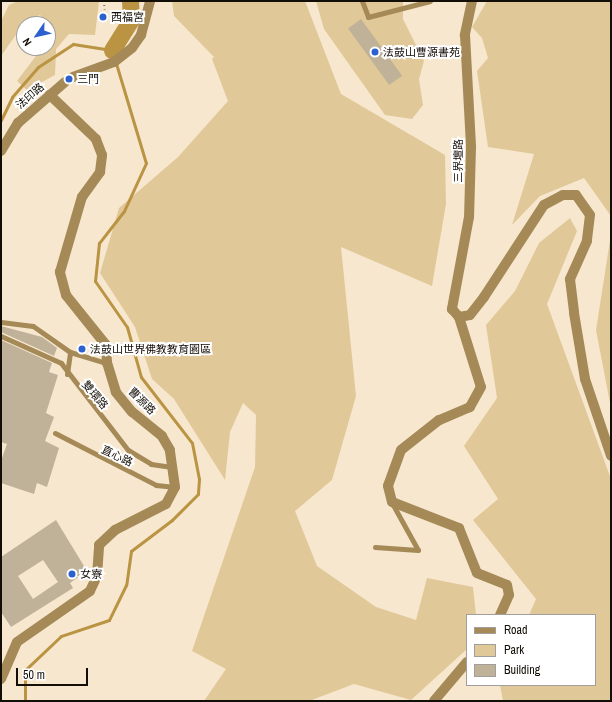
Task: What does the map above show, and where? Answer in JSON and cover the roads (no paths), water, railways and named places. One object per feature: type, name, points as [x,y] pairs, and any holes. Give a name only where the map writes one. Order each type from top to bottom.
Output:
[{"type":"street","name":"法印路","points":[[1,151],[18,123],[69,79],[114,62],[132,48],[141,35],[150,1]]},
{"type":"street","name":"三界壇路","points":[[392,502],[388,486],[402,450],[439,420],[470,407],[481,387],[459,317],[452,309],[452,300],[469,217],[471,147],[465,35],[472,1]]},
{"type":"street","name":"曹源路","points":[[50,95],[96,139],[102,155],[100,172],[82,197],[60,272],[66,295],[106,344],[107,363],[116,392],[132,412],[162,436],[170,450],[175,487]]},
{"type":"street","points":[[459,317],[470,315],[544,206],[563,195],[576,195],[590,215],[587,240],[570,279],[574,313],[585,379],[611,456]]},
{"type":"street","points":[[1,679],[17,642],[90,591],[97,576],[99,545],[116,530],[166,504],[175,487]]},
{"type":"street","points":[[392,502],[459,528],[477,573],[507,585],[510,595],[500,614]]},
{"type":"street","points":[[434,701],[466,663]]},
{"type":"lane","points":[[362,1],[368,17],[430,1]]},
{"type":"lane","points":[[1,322],[33,326],[70,352],[107,363]]},
{"type":"lane","name":"雙環路","points":[[1,336],[61,363],[67,374],[128,450],[151,464],[172,467]]},
{"type":"lane","points":[[67,374],[70,352]]},
{"type":"lane","name":"直心路","points":[[55,433],[156,485],[175,487]]},
{"type":"lane","points":[[375,547],[418,550],[392,502]]},
{"type":"waterway","points":[[112,50],[131,19],[130,1]]},
{"type":"waterway","points":[[1,120],[12,97],[38,67],[73,44],[112,50],[146,163],[124,211],[99,243],[95,281],[127,327],[141,377],[192,443],[199,479],[198,494],[172,520],[131,551],[126,585],[109,620],[61,636],[25,670],[25,701]]},
{"type":"place","name":"西福宮","points":[[103,17]]},
{"type":"place","name":"法鼓山曹源書苑","points":[[375,52]]},
{"type":"place","name":"三門","points":[[69,79]]},
{"type":"place","name":"法鼓山世界佛教教育園區","points":[[82,349]]},
{"type":"place","name":"女寮","points":[[72,574]]}]
